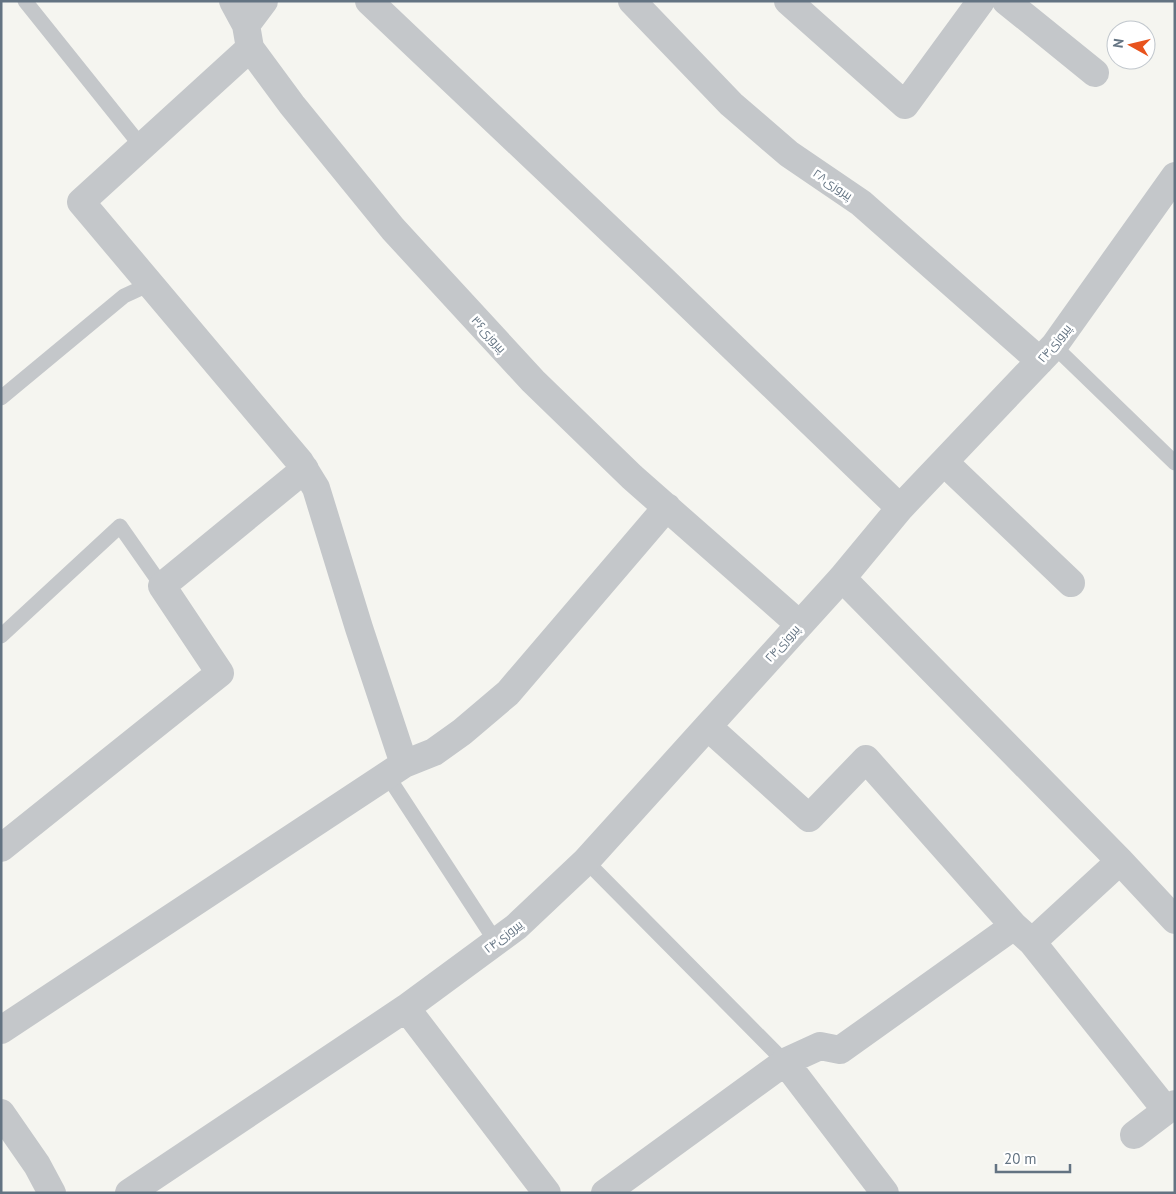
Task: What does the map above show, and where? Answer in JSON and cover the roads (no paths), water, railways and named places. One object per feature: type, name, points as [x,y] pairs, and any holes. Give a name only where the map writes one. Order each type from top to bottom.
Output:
[{"type":"street","name":"پیروزی۳۶","points":[[232,1],[248,36],[292,104],[394,229],[532,381],[632,477],[798,624]]},
{"type":"street","points":[[264,1],[248,36],[142,146],[81,202],[300,462],[316,488],[359,628],[396,770]]},
{"type":"street","points":[[369,1],[652,269],[900,508]]},
{"type":"street","name":"پیروزی۲۸","points":[[632,1],[731,104],[789,154],[861,203],[1047,354]]},
{"type":"street","points":[[788,1],[905,105],[981,1]]},
{"type":"street","points":[[1006,1],[1095,73]]},
{"type":"street","name":"پیروزی۲۴","points":[[129,1193],[406,1008],[516,927],[586,861],[708,727],[798,624],[842,578],[900,508],[1047,354],[1175,176]]},
{"type":"street","points":[[944,462],[1071,583]]},
{"type":"street","points":[[1,848],[220,673],[162,586],[305,469]]},
{"type":"street","points":[[1,1030],[396,770],[434,752],[462,732],[508,693],[667,507]]},
{"type":"street","points":[[842,578],[1120,861],[1175,920]]},
{"type":"street","points":[[708,727],[809,818],[866,759],[1023,934],[1170,1107],[1134,1135]]},
{"type":"street","points":[[605,1193],[785,1062],[820,1046],[840,1050],[1023,934],[1120,861]]},
{"type":"street","points":[[406,1008],[548,1193]]},
{"type":"street","points":[[785,1062],[885,1193]]},
{"type":"street","points":[[1,1113],[37,1165],[52,1193]]},
{"type":"lane","points":[[25,1],[142,146]]},
{"type":"lane","points":[[1,398],[124,296],[150,284]]},
{"type":"lane","points":[[1047,354],[1175,463]]},
{"type":"lane","points":[[1,636],[120,526],[162,586]]},
{"type":"lane","points":[[396,770],[496,942]]},
{"type":"lane","points":[[586,861],[785,1062]]}]
